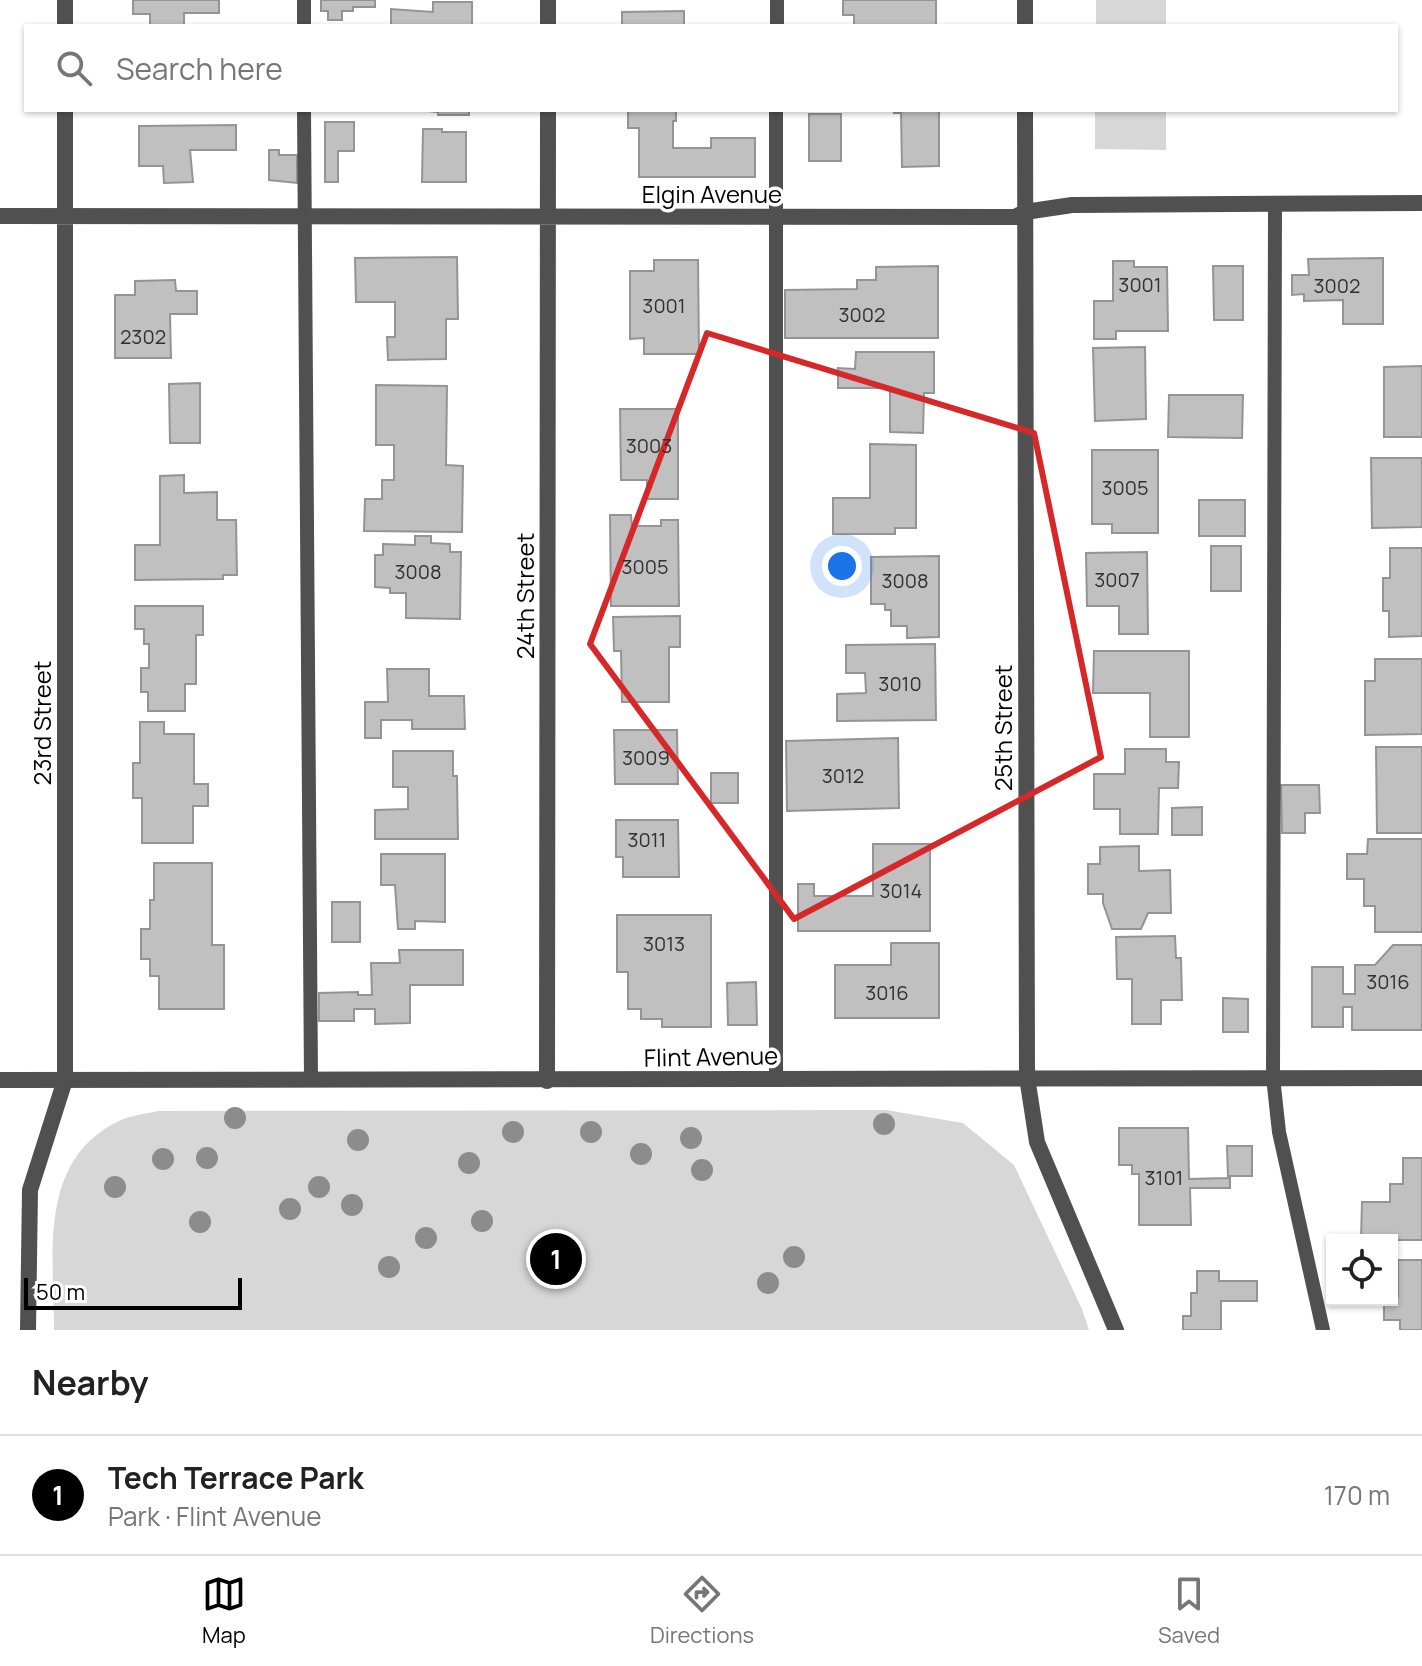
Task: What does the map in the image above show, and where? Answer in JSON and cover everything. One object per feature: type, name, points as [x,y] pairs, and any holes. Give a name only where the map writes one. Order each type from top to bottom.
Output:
[{"type":"street","points":[[65,0],[65,24]]},
{"type":"street","points":[[548,0],[548,24]]},
{"type":"street","points":[[1025,0],[1025,24]]},
{"type":"street","name":"23rd Street","points":[[28,1330],[30,1190],[65,1080],[65,112]]},
{"type":"street","name":"24th Street","points":[[547,1081],[548,112]]},
{"type":"street","name":"25th Street","points":[[1025,112],[1027,1077],[1037,1142],[1116,1330]]},
{"type":"street","name":"Elgin Avenue","points":[[0,216],[1015,217],[1025,212],[1072,205],[1422,203]]},
{"type":"street","name":"Flint Avenue","points":[[0,1080],[1422,1078]]},
{"type":"lane","points":[[304,0],[304,24]]},
{"type":"lane","points":[[777,0],[777,24]]},
{"type":"lane","points":[[304,112],[311,1080]]},
{"type":"lane","points":[[776,112],[776,1079]]},
{"type":"lane","points":[[1275,205],[1273,1077],[1279,1132],[1323,1330]]},
{"type":"highlighted area","points":[[707,333],[1034,433],[1101,757],[794,919],[590,644]]},
{"type":"shaded area","points":[[1096,0],[1166,0],[1166,24],[1096,24]]},
{"type":"shaded area","points":[[1095,112],[1166,112],[1166,150],[1095,149]]},
{"type":"shaded area","points":[[886,1110],[963,1123],[1014,1165],[1089,1330],[54,1330],[53,1240],[63,1184],[75,1159],[94,1137],[130,1117],[158,1111]]},
{"type":"building","points":[[133,0],[219,0],[219,13],[184,13],[184,24],[150,24],[150,14],[133,14]]},
{"type":"building","points":[[321,0],[375,0],[375,7],[353,7],[353,11],[342,11],[342,20],[328,20],[328,11],[321,11]]},
{"type":"building","points":[[843,0],[936,0],[936,24],[854,24],[854,15],[843,15]]},
{"type":"building","points":[[433,2],[472,2],[472,24],[391,24],[391,9],[433,12]]},
{"type":"building","points":[[684,11],[684,24],[622,24],[622,12]]},
{"type":"building","points":[[438,112],[469,112],[469,115],[438,115]]},
{"type":"building","points":[[628,112],[676,112],[673,148],[711,148],[711,138],[755,138],[755,177],[639,177],[639,128],[628,128]]},
{"type":"building","points":[[939,112],[939,166],[902,167],[901,113],[894,113]]},
{"type":"building","points":[[809,114],[841,114],[841,161],[809,161]]},
{"type":"building","points":[[325,122],[354,122],[354,151],[338,151],[338,182],[325,182]]},
{"type":"building","points":[[236,125],[236,150],[190,150],[193,182],[164,183],[163,166],[139,166],[139,126]]},
{"type":"building","points":[[423,129],[466,132],[466,182],[422,182]]},
{"type":"building","points":[[269,150],[279,150],[279,155],[297,155],[297,183],[269,180]]},
{"type":"building","points":[[457,257],[458,319],[446,319],[446,359],[388,360],[387,337],[395,337],[395,302],[356,302],[355,258]]},
{"type":"building","points":[[1383,258],[1383,324],[1343,324],[1343,300],[1304,301],[1304,294],[1292,295],[1292,275],[1309,275],[1308,259]]},
{"type":"building","points":[[654,260],[698,260],[699,354],[644,354],[644,338],[630,339],[630,271],[654,271]]},
{"type":"building","points":[[1113,261],[1134,261],[1134,267],[1167,267],[1168,331],[1116,331],[1116,339],[1094,339],[1094,301],[1113,301]]},
{"type":"building","points":[[938,266],[938,338],[785,338],[785,290],[857,289],[857,280],[876,280],[876,267]]},
{"type":"building","points":[[1213,266],[1243,266],[1243,320],[1214,320]]},
{"type":"building","points":[[175,280],[176,291],[197,291],[197,314],[170,314],[171,358],[115,358],[115,295],[135,295],[135,281]]},
{"type":"building","points":[[1145,347],[1146,419],[1095,421],[1093,348]]},
{"type":"building","points":[[856,352],[934,352],[934,393],[924,393],[923,433],[890,432],[890,388],[838,388],[838,368],[855,369]]},
{"type":"building","points":[[1422,366],[1422,437],[1384,437],[1384,367]]},
{"type":"building","points":[[200,383],[200,443],[170,443],[169,384]]},
{"type":"building","points":[[376,385],[447,386],[446,465],[463,466],[462,532],[364,531],[365,499],[382,499],[382,480],[394,480],[394,445],[376,445]]},
{"type":"building","points":[[1169,395],[1243,395],[1242,438],[1168,437]]},
{"type":"building","points":[[620,409],[678,409],[678,499],[647,499],[647,480],[621,480]]},
{"type":"building","points":[[870,444],[916,445],[916,528],[895,528],[895,534],[833,534],[833,498],[870,498]]},
{"type":"building","points":[[1092,450],[1158,450],[1158,533],[1112,533],[1112,524],[1092,524]]},
{"type":"building","points":[[1371,458],[1422,458],[1422,527],[1372,528]]},
{"type":"building","points":[[184,475],[184,493],[217,492],[217,520],[236,520],[237,575],[223,575],[223,579],[135,580],[135,545],[160,545],[160,476]]},
{"type":"building","points":[[1199,500],[1245,500],[1245,536],[1199,536]]},
{"type":"building","points":[[610,515],[631,515],[632,526],[661,526],[661,520],[678,520],[679,606],[611,606]]},
{"type":"building","points":[[415,536],[431,536],[431,543],[450,544],[450,552],[461,552],[460,619],[406,618],[406,593],[390,593],[390,588],[375,587],[375,555],[383,555],[383,544],[415,545]]},
{"type":"building","points":[[1211,546],[1241,546],[1241,591],[1211,591]]},
{"type":"building","points":[[1390,548],[1422,548],[1422,636],[1389,637],[1389,611],[1383,611],[1383,578],[1390,578]]},
{"type":"building","points":[[1147,552],[1148,634],[1119,634],[1119,606],[1087,606],[1086,553]]},
{"type":"building","points":[[939,556],[939,637],[907,638],[907,626],[891,626],[891,610],[885,610],[885,604],[871,604],[871,557]]},
{"type":"building","points":[[135,606],[203,606],[203,635],[196,635],[196,684],[185,684],[185,711],[148,711],[148,692],[141,692],[141,668],[149,668],[149,644],[144,644],[144,629],[135,629]]},
{"type":"building","points":[[680,616],[680,647],[669,647],[669,702],[622,702],[621,651],[614,651],[613,617]]},
{"type":"building","points":[[935,644],[936,720],[837,721],[837,694],[866,693],[865,673],[846,673],[846,645]]},
{"type":"building","points":[[1094,651],[1189,651],[1189,737],[1150,737],[1150,693],[1093,693]]},
{"type":"building","points":[[1375,659],[1422,659],[1422,734],[1365,735],[1365,681],[1375,681]]},
{"type":"building","points":[[387,669],[429,669],[429,696],[464,696],[465,729],[412,729],[412,720],[381,720],[381,738],[365,738],[365,702],[388,702]]},
{"type":"building","points":[[140,722],[164,722],[164,734],[194,734],[194,784],[208,784],[208,806],[193,806],[193,843],[142,843],[142,798],[133,798],[133,763],[140,763]]},
{"type":"building","points":[[614,730],[677,730],[678,784],[615,784]]},
{"type":"building","points":[[898,738],[899,808],[787,811],[786,741]]},
{"type":"building","points":[[1376,747],[1422,747],[1422,833],[1377,833]]},
{"type":"building","points":[[1125,749],[1166,749],[1166,762],[1179,762],[1178,788],[1159,788],[1158,834],[1120,834],[1120,809],[1094,809],[1094,774],[1125,774]]},
{"type":"building","points":[[393,751],[453,751],[453,776],[457,776],[458,839],[375,839],[375,810],[408,809],[408,787],[393,787]]},
{"type":"building","points":[[711,773],[738,773],[738,803],[711,803]]},
{"type":"building","points":[[1281,785],[1319,785],[1320,813],[1305,813],[1305,833],[1282,833]]},
{"type":"building","points":[[1202,807],[1202,835],[1172,835],[1172,808]]},
{"type":"building","points":[[616,820],[678,820],[679,877],[623,877],[623,857],[616,857]]},
{"type":"building","points":[[1368,839],[1422,839],[1422,932],[1375,932],[1375,906],[1364,906],[1364,879],[1347,879],[1347,854],[1367,854]]},
{"type":"building","points":[[873,844],[930,844],[930,931],[798,931],[798,884],[814,884],[814,896],[873,896]]},
{"type":"building","points":[[1139,846],[1139,871],[1170,870],[1171,913],[1148,913],[1141,929],[1112,929],[1103,894],[1088,894],[1088,864],[1100,864],[1100,847]]},
{"type":"building","points":[[381,854],[445,854],[445,922],[415,921],[415,929],[398,929],[395,885],[381,885]]},
{"type":"building","points":[[154,863],[212,863],[212,945],[224,945],[224,1009],[159,1009],[159,976],[150,976],[150,959],[141,959],[141,929],[150,929],[150,900],[154,900]]},
{"type":"building","points":[[332,902],[360,902],[360,942],[332,942]]},
{"type":"building","points":[[617,915],[711,915],[711,1027],[662,1027],[662,1019],[641,1019],[641,1009],[628,1009],[628,972],[617,972]]},
{"type":"building","points":[[1175,936],[1176,958],[1181,958],[1182,1000],[1161,1000],[1161,1024],[1132,1024],[1132,979],[1117,979],[1116,937]]},
{"type":"building","points":[[891,943],[939,943],[939,1018],[835,1018],[835,965],[891,965]]},
{"type":"building","points":[[1393,945],[1422,945],[1422,1030],[1352,1030],[1352,1007],[1343,1007],[1343,1027],[1312,1027],[1312,967],[1343,967],[1343,994],[1355,994],[1355,965],[1375,965]]},
{"type":"building","points":[[399,950],[463,950],[463,985],[410,985],[410,1023],[375,1024],[375,1009],[354,1009],[354,1021],[319,1021],[319,993],[358,992],[358,995],[372,995],[371,963],[400,963]]},
{"type":"building","points":[[756,982],[757,1025],[728,1025],[727,983]]},
{"type":"building","points":[[1223,998],[1248,999],[1248,1032],[1223,1032]]},
{"type":"building","points":[[1119,1128],[1188,1128],[1189,1179],[1228,1178],[1227,1146],[1252,1146],[1252,1176],[1230,1176],[1230,1188],[1190,1188],[1191,1225],[1139,1225],[1139,1174],[1132,1174],[1132,1165],[1119,1165]]},
{"type":"building","points":[[1403,1158],[1422,1158],[1422,1240],[1398,1240],[1398,1234],[1361,1234],[1362,1202],[1390,1202],[1390,1184],[1403,1184]]},
{"type":"building","points":[[1398,1260],[1422,1260],[1422,1330],[1400,1330],[1400,1320],[1384,1320],[1384,1306],[1398,1306]]},
{"type":"building","points":[[1197,1271],[1219,1271],[1219,1281],[1257,1281],[1257,1301],[1221,1301],[1221,1330],[1183,1330],[1183,1316],[1191,1316],[1191,1293],[1197,1293]]},
{"type":"place","name":"Tech Terrace Park","points":[[556,1259]]}]
